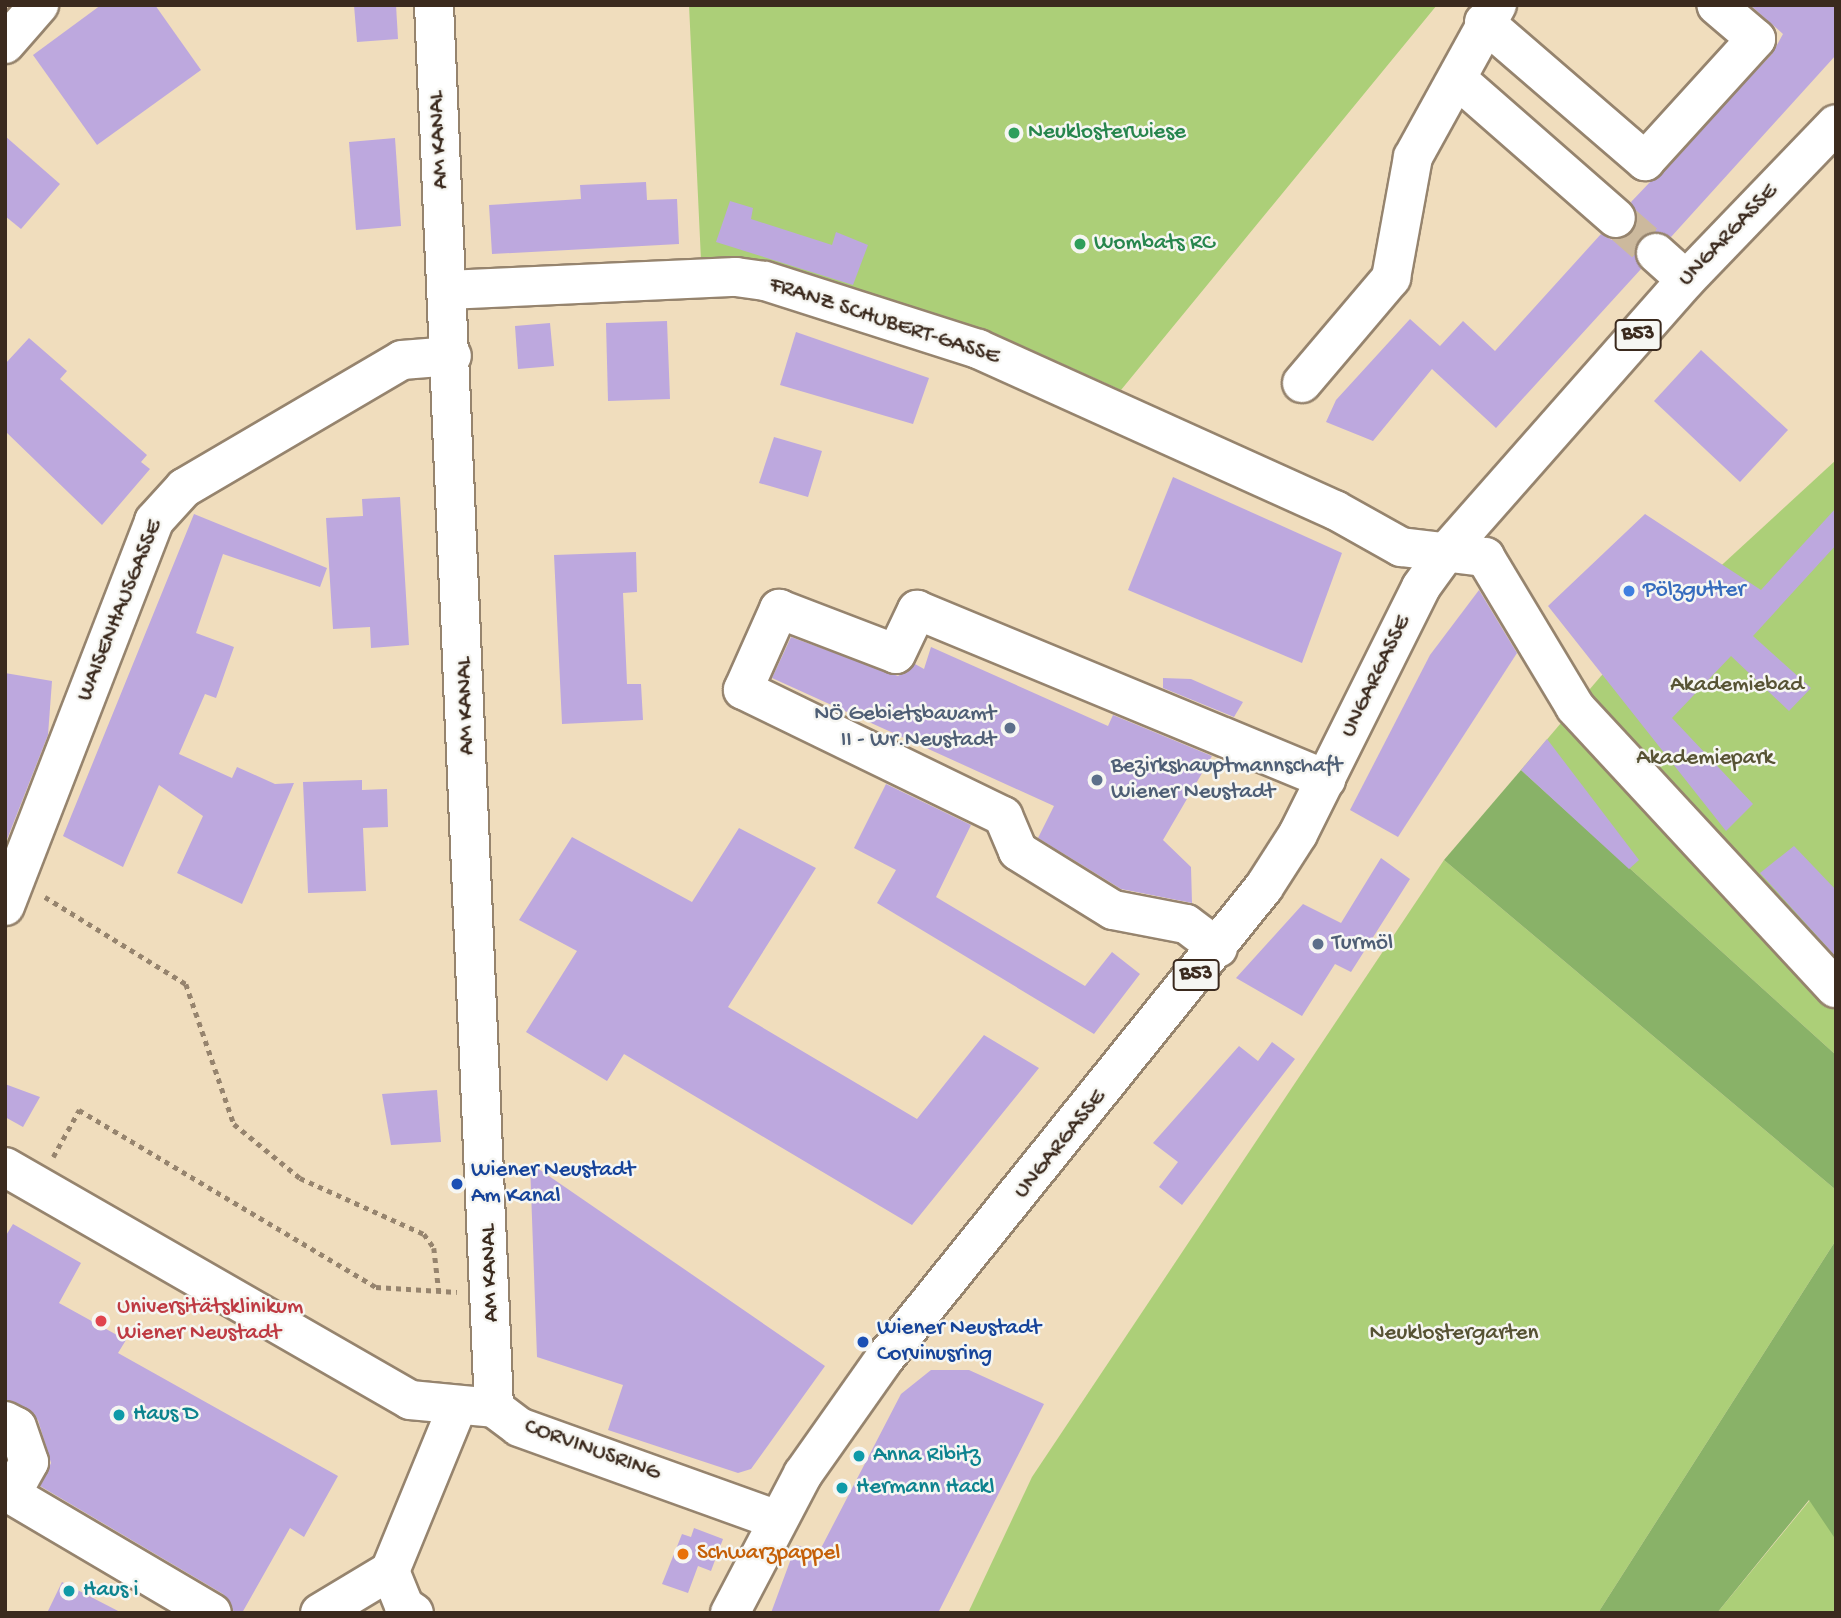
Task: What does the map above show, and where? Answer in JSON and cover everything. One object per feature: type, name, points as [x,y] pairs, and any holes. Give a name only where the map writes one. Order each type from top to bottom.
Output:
[{"type":"street","points":[[5,44],[39,5]]},
{"type":"street","name":"AM KANAL","points":[[433,5],[447,290],[453,356],[494,1408]]},
{"type":"street","points":[[1301,383],[1391,278],[1413,157],[1491,13],[1645,161],[1756,39],[1716,5]]},
{"type":"street","points":[[1457,79],[1616,218]]},
{"type":"street","name":"UNGARGASSE","points":[[730,1613],[777,1520],[884,1359],[1264,887],[1326,779],[1421,587],[1447,551],[1686,280],[1836,124]]},
{"type":"street","points":[[1656,253],[1686,280]]},
{"type":"street","name":"FRANZ SCHUBERT-GASSE","points":[[447,290],[736,277],[765,281],[978,349],[1335,510],[1401,547],[1485,557],[1575,707],[1835,988]]},
{"type":"street","name":"WAISENHAUSGASSE","points":[[10,893],[154,521],[184,488],[402,360],[453,356]]},
{"type":"street","points":[[1218,947],[1186,924],[1113,910],[1003,845],[1003,816],[743,690],[779,609],[896,654],[917,610],[1274,743],[1326,779]]},
{"type":"street","points":[[22,1176],[410,1400],[457,1408],[494,1408]]},
{"type":"street","points":[[320,1613],[390,1571],[457,1408]]},
{"type":"street","name":"CORVINUSRING","points":[[494,1408],[519,1427],[777,1520]]},
{"type":"street","points":[[5,1421],[17,1427],[30,1462],[8,1493],[212,1613]]},
{"type":"street","points":[[390,1571],[404,1606],[414,1613]]},
{"type":"path","points":[[10,893],[186,984],[234,1124],[300,1178],[424,1234],[434,1248],[439,1292]]},
{"type":"path","points":[[22,1176],[79,1110],[376,1287],[439,1292],[468,1291]]},
{"type":"green space","name":"Neuklosterwiese","points":[[689,5],[1437,5],[1121,390],[989,331],[751,260],[701,260]]},
{"type":"green space","name":"Akademiepark","points":[[1836,460],[1836,1055],[1521,770],[1601,676]]},
{"type":"green space","points":[[1521,770],[1836,1055],[1836,1190],[1444,860]]},
{"type":"green space","name":"Neuklostergarten","points":[[1444,860],[1836,1190],[1836,1240],[1598,1613],[968,1613],[1032,1477]]},
{"type":"green space","points":[[1836,1240],[1836,1540],[1809,1500],[1717,1613],[1598,1613]]},
{"type":"green space","points":[[1836,1466],[1836,1613],[1717,1613],[1810,1500]]},
{"type":"building","points":[[101,5],[155,5],[201,70],[97,145],[33,55]]},
{"type":"building","points":[[354,5],[396,5],[398,39],[357,42]]},
{"type":"building","points":[[1750,5],[1836,5],[1836,55],[1671,237],[1660,232],[1640,238],[1635,249],[1641,269],[1496,428],[1432,369],[1373,441],[1326,422],[1336,400],[1410,319],[1440,346],[1463,321],[1495,351],[1601,234],[1612,240],[1632,233],[1638,222],[1631,202],[1772,54],[1783,34]]},
{"type":"building","points":[[5,136],[60,184],[21,229],[5,216]]},
{"type":"building","points":[[395,138],[401,226],[356,230],[349,142]]},
{"type":"building","points":[[646,182],[647,200],[677,199],[679,244],[492,254],[489,205],[581,199],[580,185]]},
{"type":"building","points":[[730,201],[753,208],[751,219],[832,245],[836,232],[868,245],[853,285],[716,242]]},
{"type":"building","points":[[667,321],[670,399],[608,401],[606,323]]},
{"type":"building","points":[[550,323],[554,366],[518,369],[515,326]]},
{"type":"building","points":[[796,332],[929,378],[913,424],[780,385]]},
{"type":"building","points":[[29,338],[67,371],[60,379],[147,455],[141,462],[150,469],[102,525],[5,431],[5,364]]},
{"type":"building","points":[[1701,350],[1788,430],[1740,482],[1654,401]]},
{"type":"building","points":[[774,437],[822,451],[808,497],[759,483]]},
{"type":"building","points":[[1173,477],[1342,553],[1302,663],[1128,590]]},
{"type":"building","points":[[400,497],[409,645],[371,648],[370,627],[333,629],[326,518],[363,516],[362,499]]},
{"type":"building","points":[[1836,508],[1836,545],[1753,636],[1811,688],[1789,711],[1731,656],[1672,718],[1753,804],[1726,831],[1548,606],[1645,514],[1761,590]]},
{"type":"building","points":[[194,514],[327,568],[320,587],[223,554],[196,633],[234,647],[216,698],[205,694],[179,754],[232,778],[237,767],[275,784],[294,783],[242,904],[177,873],[203,816],[159,785],[123,867],[63,836]]},
{"type":"building","points":[[636,552],[637,592],[623,593],[627,684],[641,684],[643,720],[562,724],[554,555]]},
{"type":"building","points":[[1479,590],[1517,653],[1398,837],[1350,810],[1430,655]]},
{"type":"building","name":"Bezirkshauptmannschaft Wiener Neustadt","points":[[791,637],[898,676],[915,664],[924,669],[931,647],[1108,726],[1113,715],[1212,756],[1163,840],[1191,867],[1192,903],[1121,889],[1038,838],[1054,806],[772,678]]},
{"type":"building","points":[[5,673],[52,681],[48,735],[6,842]]},
{"type":"building","points":[[1163,678],[1191,679],[1243,702],[1234,717],[1163,688]]},
{"type":"building","points":[[1547,739],[1639,860],[1629,869],[1521,770]]},
{"type":"building","points":[[362,780],[362,790],[387,789],[388,827],[363,828],[366,891],[308,893],[303,782]]},
{"type":"building","points":[[886,784],[971,825],[936,897],[1085,986],[1112,952],[1140,974],[1094,1034],[877,903],[896,870],[854,848]]},
{"type":"building","points":[[739,828],[816,868],[728,1007],[917,1119],[984,1035],[1039,1068],[912,1225],[624,1054],[607,1081],[526,1032],[577,951],[519,920],[572,837],[692,902]]},
{"type":"building","points":[[1794,846],[1836,890],[1836,957],[1760,873]]},
{"type":"building","name":"Turmöl","points":[[1381,858],[1410,879],[1351,972],[1335,964],[1302,1016],[1236,978],[1303,904],[1341,923]]},
{"type":"building","points":[[1272,1042],[1295,1059],[1182,1205],[1159,1187],[1178,1162],[1153,1143],[1239,1046],[1258,1061]]},
{"type":"building","points":[[5,1084],[40,1097],[23,1127],[5,1117]]},
{"type":"building","points":[[437,1090],[441,1142],[391,1145],[382,1094]]},
{"type":"building","points":[[530,1163],[825,1366],[751,1469],[738,1473],[608,1430],[623,1385],[537,1357]]},
{"type":"building","name":"Haus D","points":[[13,1224],[81,1263],[59,1303],[126,1340],[118,1353],[338,1476],[304,1537],[290,1528],[242,1613],[234,1612],[223,1594],[40,1486],[51,1463],[38,1420],[5,1399],[5,1237]]},
{"type":"building","points":[[931,1370],[969,1370],[1044,1404],[938,1613],[771,1613],[796,1545],[819,1552],[901,1394]]},
{"type":"building","points":[[694,1528],[723,1539],[711,1571],[698,1566],[688,1593],[662,1584],[682,1534],[691,1537]]},
{"type":"building","name":"Haus i","points":[[62,1582],[122,1613],[47,1613]]},
{"type":"tunnel","points":[[1616,218],[1656,253]]},
{"type":"place","name":"Neuklosterwiese","points":[[1014,133]]},
{"type":"place","name":"Wombats RC","points":[[1080,244]]},
{"type":"place","name":"Pölzgutter","points":[[1629,591]]},
{"type":"place","name":"NÖ Gebietsbauamt II - Wr.Neustadt","points":[[1010,728]]},
{"type":"place","name":"Bezirkshauptmannschaft Wiener Neustadt","points":[[1097,780]]},
{"type":"place","name":"Turmöl","points":[[1318,944]]},
{"type":"place","name":"Wiener Neustadt Am Kanal","points":[[457,1184]]},
{"type":"place","name":"Universitätsklinikum Wiener Neustadt","points":[[101,1321]]},
{"type":"place","name":"Wiener Neustadt Corvinusring","points":[[863,1342]]},
{"type":"place","name":"Haus D","points":[[119,1415]]},
{"type":"place","name":"Anna Ribitz","points":[[859,1456]]},
{"type":"place","name":"Hermann Hackl","points":[[842,1488]]},
{"type":"place","name":"Schwarzpappel","points":[[683,1554]]},
{"type":"place","name":"Haus i","points":[[69,1591]]},
{"type":"park label","name":"Akademiebad","points":[[1737,686]]}]
